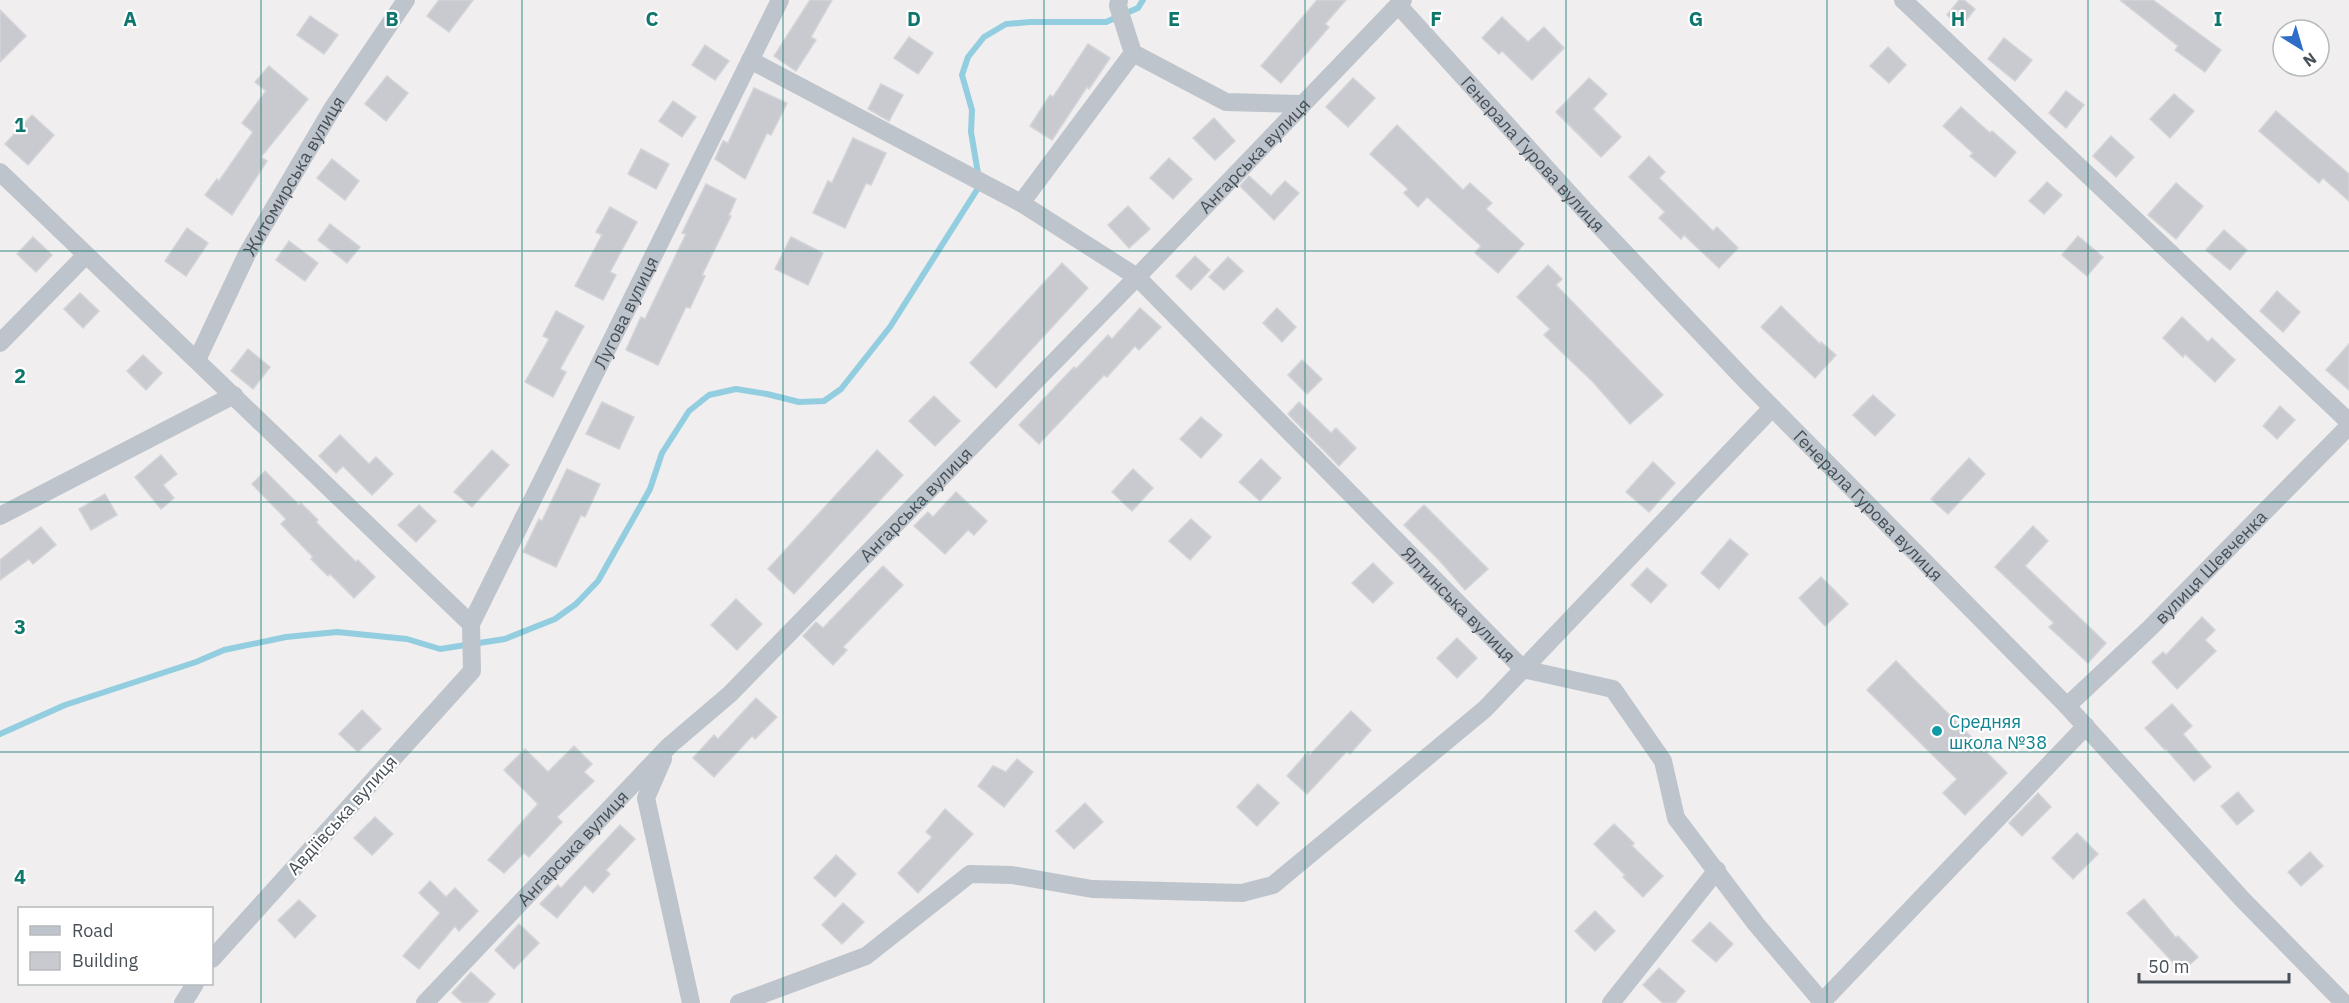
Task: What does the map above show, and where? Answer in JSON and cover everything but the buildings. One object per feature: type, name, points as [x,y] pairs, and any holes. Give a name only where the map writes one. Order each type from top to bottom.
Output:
[{"type":"street","name":"Житомирська вулиця","points":[[197,360],[247,254],[332,109],[406,0]]},
{"type":"street","name":"Лугова вулиця","points":[[471,624],[780,0]]},
{"type":"street","points":[[1903,0],[2349,424]]},
{"type":"street","name":"Ангарська вулиця","points":[[425,1003],[669,746],[730,694],[1401,2]]},
{"type":"street","name":"Генерала Гурова вулиця","points":[[1401,2],[1588,213],[1772,408],[2067,706],[2242,899],[2344,1003]]},
{"type":"street","points":[[1119,3],[1132,53],[1226,102],[1302,104]]},
{"type":"street","points":[[1021,203],[1132,53]]},
{"type":"street","name":"Ялтинська вулиця","points":[[750,60],[1021,203],[1137,276],[1523,669],[1612,689],[1663,761],[1676,818],[1756,924],[1822,1003]]},
{"type":"street","points":[[0,172],[471,624]]},
{"type":"street","points":[[0,344],[86,255]]},
{"type":"street","points":[[0,516],[234,395]]},
{"type":"street","points":[[739,1003],[866,956],[970,874],[1012,875],[1092,889],[1242,893],[1273,885],[1485,709],[1772,408]]},
{"type":"street","name":"вулиця Шевченка","points":[[2067,706],[2149,629],[2349,424]]},
{"type":"street","name":"Авдіївська вулиця","points":[[213,958],[472,670],[471,624]]},
{"type":"street","points":[[1822,1003],[2086,726]]},
{"type":"street","points":[[669,746],[646,798],[691,1003]]},
{"type":"street","points":[[1611,1003],[1717,870]]},
{"type":"street","points":[[183,1003],[194,985]]},
{"type":"waterway","points":[[0,734],[65,705],[196,662],[224,650],[286,637],[337,632],[407,639],[440,649],[505,639],[555,619],[576,604],[598,581],[650,489],[662,453],[689,411],[709,395],[736,389],[799,402],[824,401],[841,389],[890,327],[980,185],[971,132],[972,110],[962,75],[968,57],[984,37],[1006,24],[1106,22],[1138,8],[1143,0]]},
{"type":"place","name":"Средняя школа №38","points":[[1937,731]]}]
